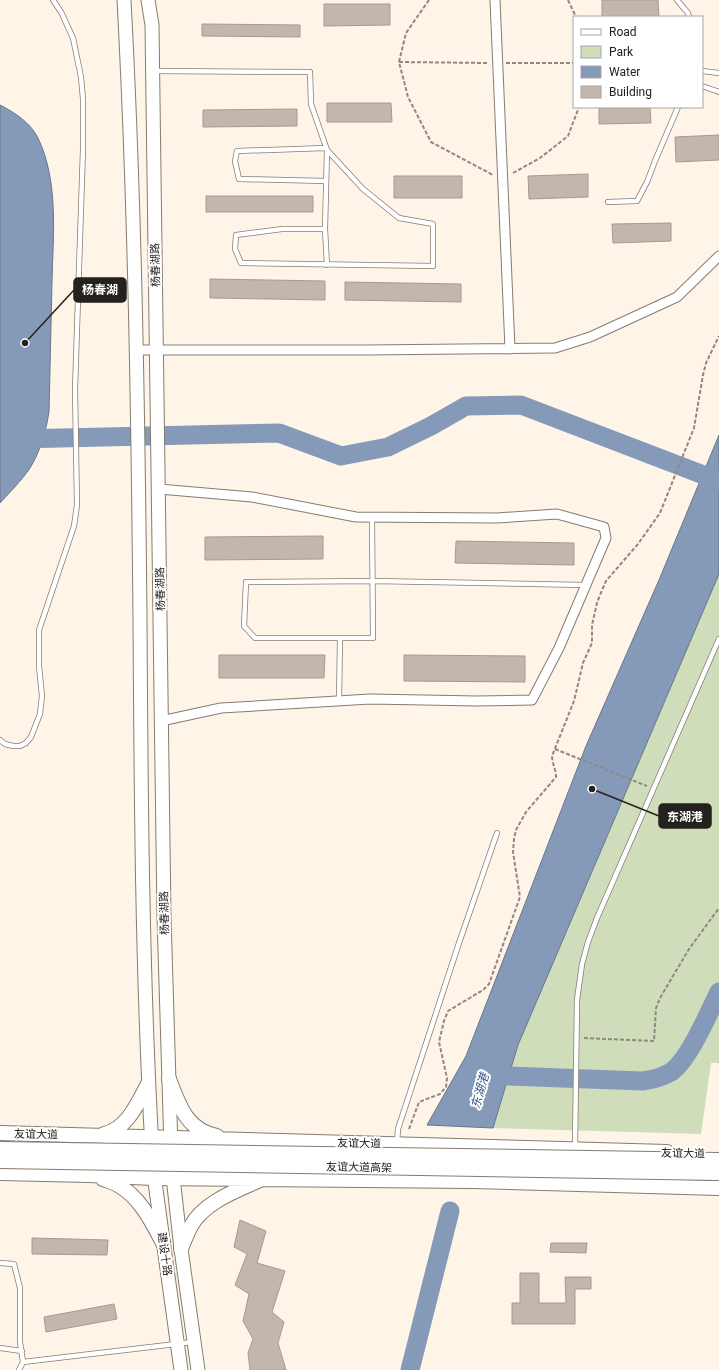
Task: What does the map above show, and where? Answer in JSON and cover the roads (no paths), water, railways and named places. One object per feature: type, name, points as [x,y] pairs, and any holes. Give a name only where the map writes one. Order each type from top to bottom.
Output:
[{"type":"main road","name":"杨春湖路","points":[[124,0],[131,180],[138,478],[143,916],[151,1138]]},
{"type":"main road","name":"杨春湖路","points":[[148,0],[152,25],[153,71],[164,917],[172,1178]]},
{"type":"main road","points":[[168,1079],[185,1116],[194,1126],[202,1131],[215,1136],[279,1142]]},
{"type":"main road","points":[[98,1135],[111,1132],[123,1124],[134,1110],[148,1084]]},
{"type":"main road","name":"友谊大道","points":[[0,1133],[719,1154]]},
{"type":"main road","name":"建设十路","points":[[151,1138],[153,1178],[164,1243],[181,1370]]},
{"type":"main road","name":"友谊大道高架","points":[[0,1149],[719,1160]]},
{"type":"main road","name":"友谊大道高架","points":[[0,1161],[719,1173]]},
{"type":"main road","points":[[0,1173],[153,1178],[473,1181],[719,1188]]},
{"type":"main road","points":[[89,1175],[117,1184],[127,1191],[139,1203],[164,1243]]},
{"type":"main road","name":"建设十路","points":[[172,1178],[198,1370]]},
{"type":"main road","points":[[181,1249],[192,1225],[206,1208],[220,1199],[264,1179]]},
{"type":"street","points":[[495,0],[510,349]]},
{"type":"street","points":[[135,350],[555,348],[590,337],[677,297],[719,256]]},
{"type":"street","points":[[159,489],[252,497],[356,517],[497,518],[557,514],[604,527],[606,538],[559,648],[532,700],[477,701],[370,699],[221,708],[161,721]]},
{"type":"lane","points":[[0,740],[5,744],[13,746],[20,746],[26,743],[31,737],[40,714],[42,696],[39,656],[40,630],[74,526],[77,505],[75,389],[83,149],[83,99],[81,77],[73,38],[61,12],[53,0]]},
{"type":"lane","points":[[677,0],[689,16]]},
{"type":"lane","points":[[153,71],[310,72],[311,104],[327,149],[325,229],[327,265]]},
{"type":"lane","points":[[703,71],[719,73]]},
{"type":"lane","points":[[703,86],[719,92]]},
{"type":"lane","points":[[608,202],[637,201],[647,182],[654,161],[678,108]]},
{"type":"lane","points":[[325,229],[282,229],[236,234],[235,249],[241,263],[433,266],[433,224],[399,218],[363,189],[327,149],[237,151],[234,161],[239,179],[326,181]]},
{"type":"lane","points":[[372,517],[373,581],[373,638],[256,638],[244,626],[246,582],[373,581],[586,585]]},
{"type":"lane","points":[[339,701],[340,638]]},
{"type":"lane","points":[[575,1149],[577,1000],[582,964],[588,942],[597,918],[719,640]]},
{"type":"lane","points":[[397,1144],[398,1129],[497,833]]},
{"type":"lane","points":[[0,1263],[14,1264],[20,1288],[20,1342],[23,1362],[19,1370]]},
{"type":"lane","points":[[23,1362],[194,1342]]},
{"type":"lane","points":[[0,1348],[22,1351]]},
{"type":"water","points":[[0,105],[17,115],[31,127],[38,138],[45,155],[49,172],[52,191],[54,227],[48,419],[34,462],[0,503]]},
{"type":"water","points":[[719,435],[719,574],[518,1045],[493,1128],[427,1125],[466,1056],[586,746],[659,580]]},
{"type":"waterway","points":[[17,439],[279,433],[341,456],[388,447],[431,426],[466,406],[521,405],[719,481]]},
{"type":"waterway","points":[[484,1075],[642,1081],[661,1077],[671,1072],[685,1057],[698,1035],[719,992]]},
{"type":"waterway","name":"东湖港","points":[[410,1370],[450,1211]]},
{"type":"place","name":"杨春湖","points":[[25,343]]},
{"type":"place","name":"东湖港","points":[[592,789]]}]
